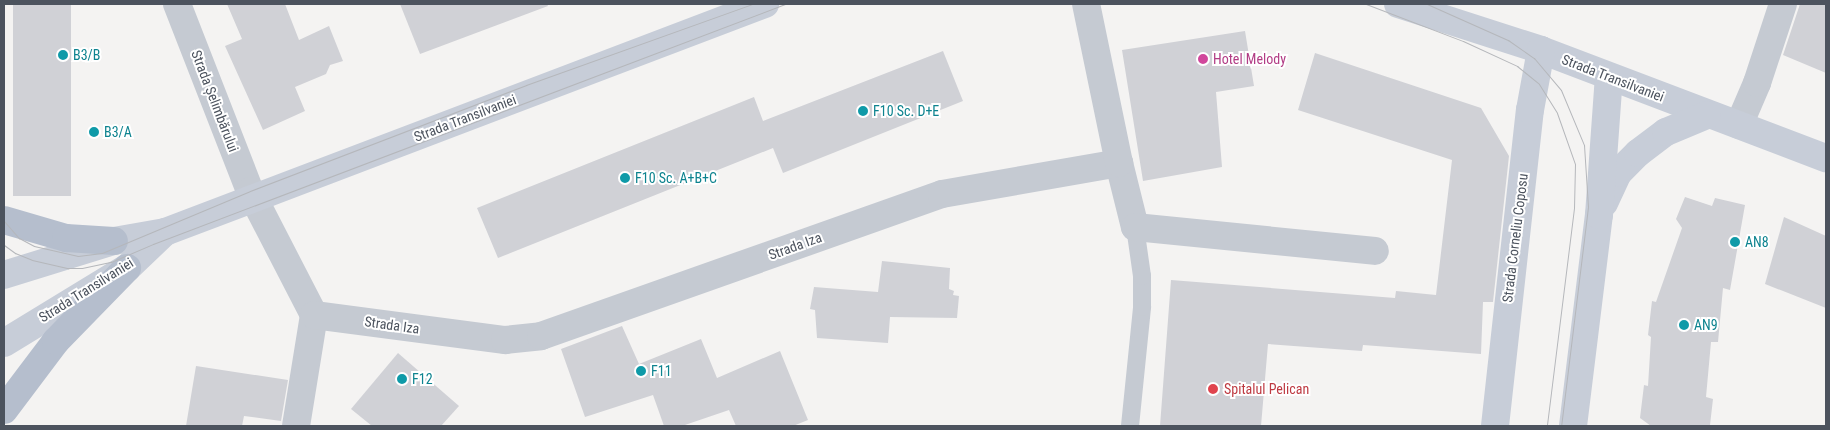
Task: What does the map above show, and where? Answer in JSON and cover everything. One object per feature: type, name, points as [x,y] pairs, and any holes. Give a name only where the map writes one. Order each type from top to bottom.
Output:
[{"type":"main road","name":"Strada Transilvaniei","points":[[4,275],[114,241],[165,232],[765,4]]},
{"type":"main road","name":"Strada Transilvaniei","points":[[1398,4],[1541,50],[1707,115],[1826,158]]},
{"type":"main road","name":"Strada Corneliu Coposu","points":[[1495,426],[1530,110],[1541,50]]},
{"type":"main road","points":[[1574,426],[1599,215],[1609,77]]},
{"type":"main road","points":[[1599,215],[1618,173],[1638,153],[1666,132],[1707,115]]},
{"type":"main road","points":[[4,220],[66,238],[114,241]]},
{"type":"main road","name":"Strada Transilvaniei","points":[[4,343],[127,268],[165,232]]},
{"type":"main road","points":[[4,410],[56,341],[127,268]]},
{"type":"street","name":"Strada Șelimbărului","points":[[176,4],[253,199]]},
{"type":"street","points":[[1086,4],[1119,163],[1135,227],[1375,251]]},
{"type":"street","points":[[1739,125],[1756,83],[1783,4]]},
{"type":"street","name":"Strada Iza","points":[[314,315],[505,340],[541,336],[942,194],[1119,163]]},
{"type":"street","points":[[253,199],[314,315],[296,426]]},
{"type":"lane","points":[[1130,426],[1142,307],[1142,276],[1135,227]]},
{"type":"building","points":[[13,4],[71,4],[71,196],[13,196]]},
{"type":"building","points":[[227,4],[285,4],[299,40],[329,26],[343,61],[330,65],[326,74],[295,87],[305,111],[263,130],[225,46],[242,39]]},
{"type":"building","points":[[400,4],[547,4],[548,6],[420,54]]},
{"type":"building","points":[[1800,4],[1826,4],[1826,73],[1783,55]]},
{"type":"building","points":[[1245,31],[1254,86],[1216,92],[1222,167],[1143,181],[1122,50]]},
{"type":"building","name":"F10 Sc. A+B+C","points":[[943,51],[963,101],[783,173],[773,148],[498,258],[477,208],[754,97],[763,121]]},
{"type":"building","points":[[1315,53],[1481,108],[1509,156],[1493,302],[1483,302],[1481,354],[1363,345],[1362,351],[1268,344],[1261,426],[1160,426],[1171,280],[1395,298],[1396,291],[1436,295],[1452,160],[1298,110]]},
{"type":"building","points":[[1685,197],[1712,206],[1715,198],[1745,205],[1730,290],[1723,288],[1718,342],[1711,342],[1706,397],[1713,399],[1710,425],[1651,426],[1640,418],[1644,385],[1648,386],[1651,337],[1648,335],[1652,301],[1656,302],[1682,228],[1676,219]]},
{"type":"building","points":[[1784,217],[1826,236],[1826,308],[1765,284]]},
{"type":"building","points":[[882,261],[950,268],[949,289],[954,291],[953,295],[959,296],[957,318],[890,317],[888,343],[817,338],[815,310],[810,309],[814,287],[878,292]]},
{"type":"building","name":"F11","points":[[622,326],[639,364],[701,339],[717,378],[780,351],[808,420],[793,426],[736,426],[729,410],[682,426],[664,426],[653,395],[585,417],[561,349]]},
{"type":"building","name":"F12","points":[[398,353],[459,406],[441,426],[372,426],[351,409]]},
{"type":"building","points":[[196,366],[288,380],[281,421],[244,416],[242,426],[186,426]]},
{"type":"tram line","points":[[4,221],[19,238],[34,246],[78,256],[102,253],[250,191],[526,85],[752,4]]},
{"type":"tram line","points":[[4,245],[15,253],[32,260],[68,268],[82,268],[111,262],[153,244],[785,4]]},
{"type":"tram line","points":[[1366,4],[1463,41],[1517,66],[1539,84],[1557,113],[1575,164],[1574,208],[1547,426]]},
{"type":"tram line","points":[[1427,4],[1508,40],[1534,58],[1561,90],[1584,145],[1588,207],[1561,426]]},
{"type":"place","name":"B3/B","points":[[63,55]]},
{"type":"place","name":"Hotel Melody","points":[[1203,59]]},
{"type":"place","name":"F10 Sc. D+E","points":[[863,111]]},
{"type":"place","name":"B3/A","points":[[94,132]]},
{"type":"place","name":"F10 Sc. A+B+C","points":[[625,178]]},
{"type":"place","name":"AN8","points":[[1735,242]]},
{"type":"place","name":"AN9","points":[[1684,325]]},
{"type":"place","name":"F11","points":[[641,371]]},
{"type":"place","name":"F12","points":[[402,379]]},
{"type":"place","name":"Spitalul Pelican","points":[[1213,389]]}]
